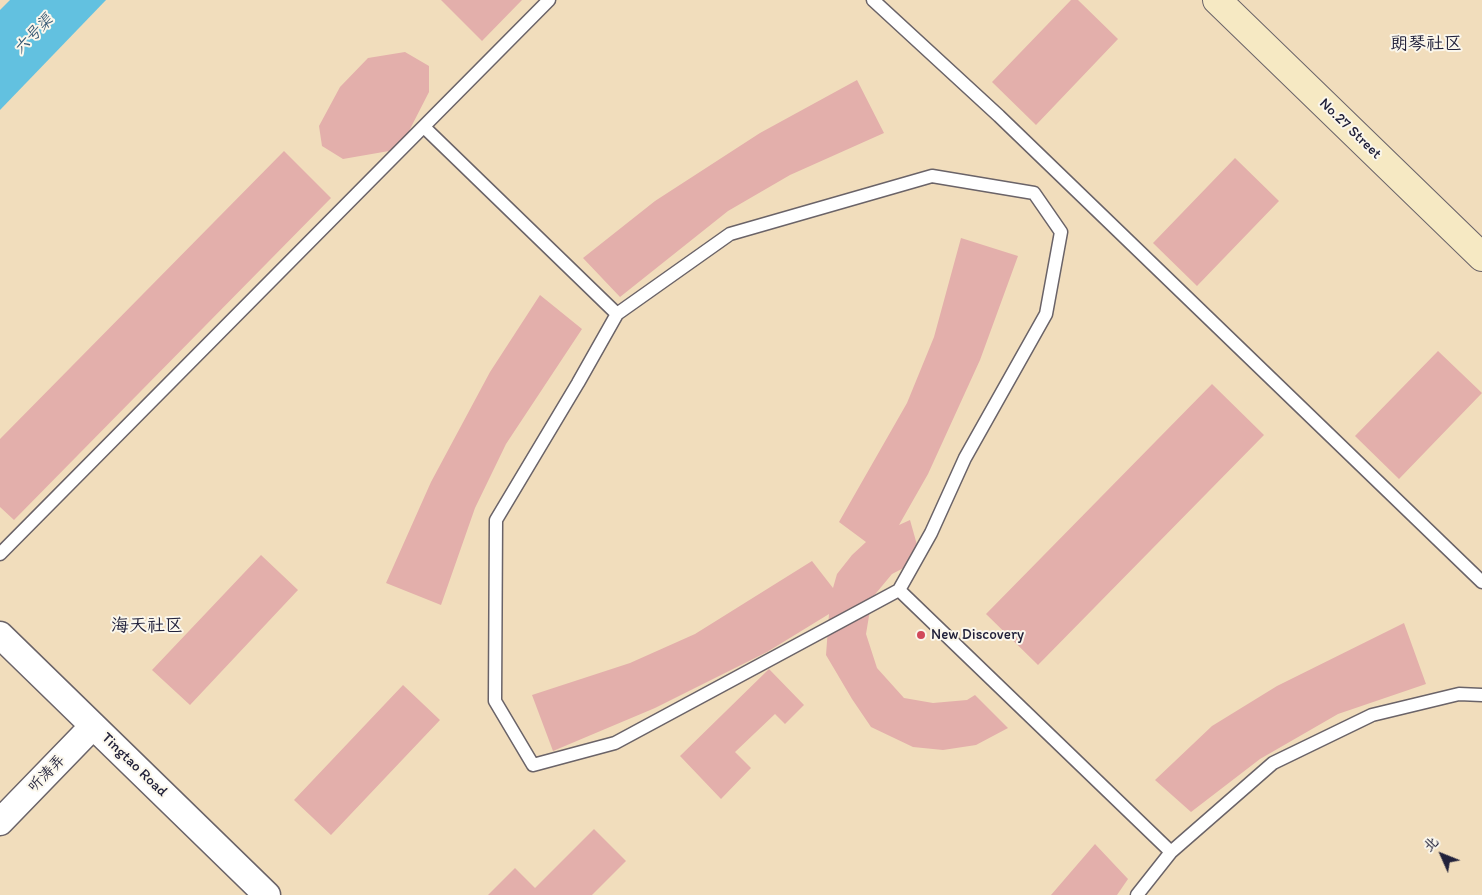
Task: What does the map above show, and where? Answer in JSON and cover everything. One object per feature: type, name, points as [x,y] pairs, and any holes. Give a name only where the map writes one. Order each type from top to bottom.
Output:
[{"type":"street","name":"No.27 Street","points":[[1218,0],[1482,257]]},
{"type":"street","name":"Tingtao Road","points":[[0,635],[267,895]]},
{"type":"street","name":"听涛弄","points":[[0,822],[93,726]]},
{"type":"lane","points":[[0,554],[549,0]]},
{"type":"lane","points":[[873,0],[999,116],[1482,582]]},
{"type":"lane","points":[[424,127],[617,314]]},
{"type":"lane","points":[[932,176],[1034,192],[1061,232],[1046,314],[966,458],[931,533],[899,590],[615,743],[532,765],[495,701],[496,520],[617,314],[730,234],[932,176]]},
{"type":"lane","points":[[899,590],[1171,852]]},
{"type":"lane","points":[[1137,895],[1171,852],[1273,763],[1372,715],[1459,694],[1482,695]]},
{"type":"water","name":"六号渠","points":[[10,0],[106,0],[0,110],[0,10]]},
{"type":"building","points":[[441,0],[522,0],[482,41]]},
{"type":"building","points":[[1071,0],[1078,0],[1118,39],[1036,125],[992,82]]},
{"type":"building","points":[[405,52],[429,66],[429,92],[408,133],[389,151],[343,159],[322,146],[319,126],[340,87],[368,58]]},
{"type":"building","points":[[857,80],[884,133],[790,175],[728,211],[620,297],[583,258],[655,201],[760,133]]},
{"type":"building","points":[[284,151],[331,198],[14,520],[0,507],[0,439]]},
{"type":"building","points":[[1235,158],[1279,201],[1197,286],[1153,243]]},
{"type":"building","points":[[961,238],[1018,256],[980,360],[928,474],[899,525],[910,520],[921,559],[892,574],[872,598],[866,634],[877,668],[904,698],[933,703],[967,700],[975,695],[1008,728],[976,745],[943,750],[913,747],[871,727],[826,655],[829,614],[767,652],[655,708],[553,751],[532,695],[630,663],[695,634],[812,561],[833,588],[837,574],[852,555],[866,542],[839,522],[907,403],[934,337]]},
{"type":"building","points":[[540,295],[582,329],[506,444],[475,508],[441,605],[386,583],[431,482],[490,372]]},
{"type":"building","points":[[1438,351],[1482,393],[1399,479],[1355,436]]},
{"type":"building","points":[[1212,384],[1264,435],[1038,665],[986,614]]},
{"type":"building","points":[[261,555],[298,590],[190,705],[152,670]]},
{"type":"building","points":[[1404,623],[1426,684],[1338,714],[1260,759],[1191,812],[1155,780],[1212,726],[1277,686]]},
{"type":"building","points":[[769,669],[804,705],[785,724],[775,714],[735,752],[751,768],[721,799],[680,756]]},
{"type":"building","points":[[403,685],[440,720],[331,835],[294,800]]},
{"type":"building","points":[[594,829],[626,861],[592,895],[488,895],[515,868],[535,888]]},
{"type":"building","points":[[1095,844],[1128,879],[1117,895],[1051,895]]},
{"type":"place","name":"New Discovery","points":[[921,635]]},
{"type":"district","name":"朗琴社区","points":[[1426,44]]},
{"type":"district","name":"海天社区","points":[[147,626]]}]
